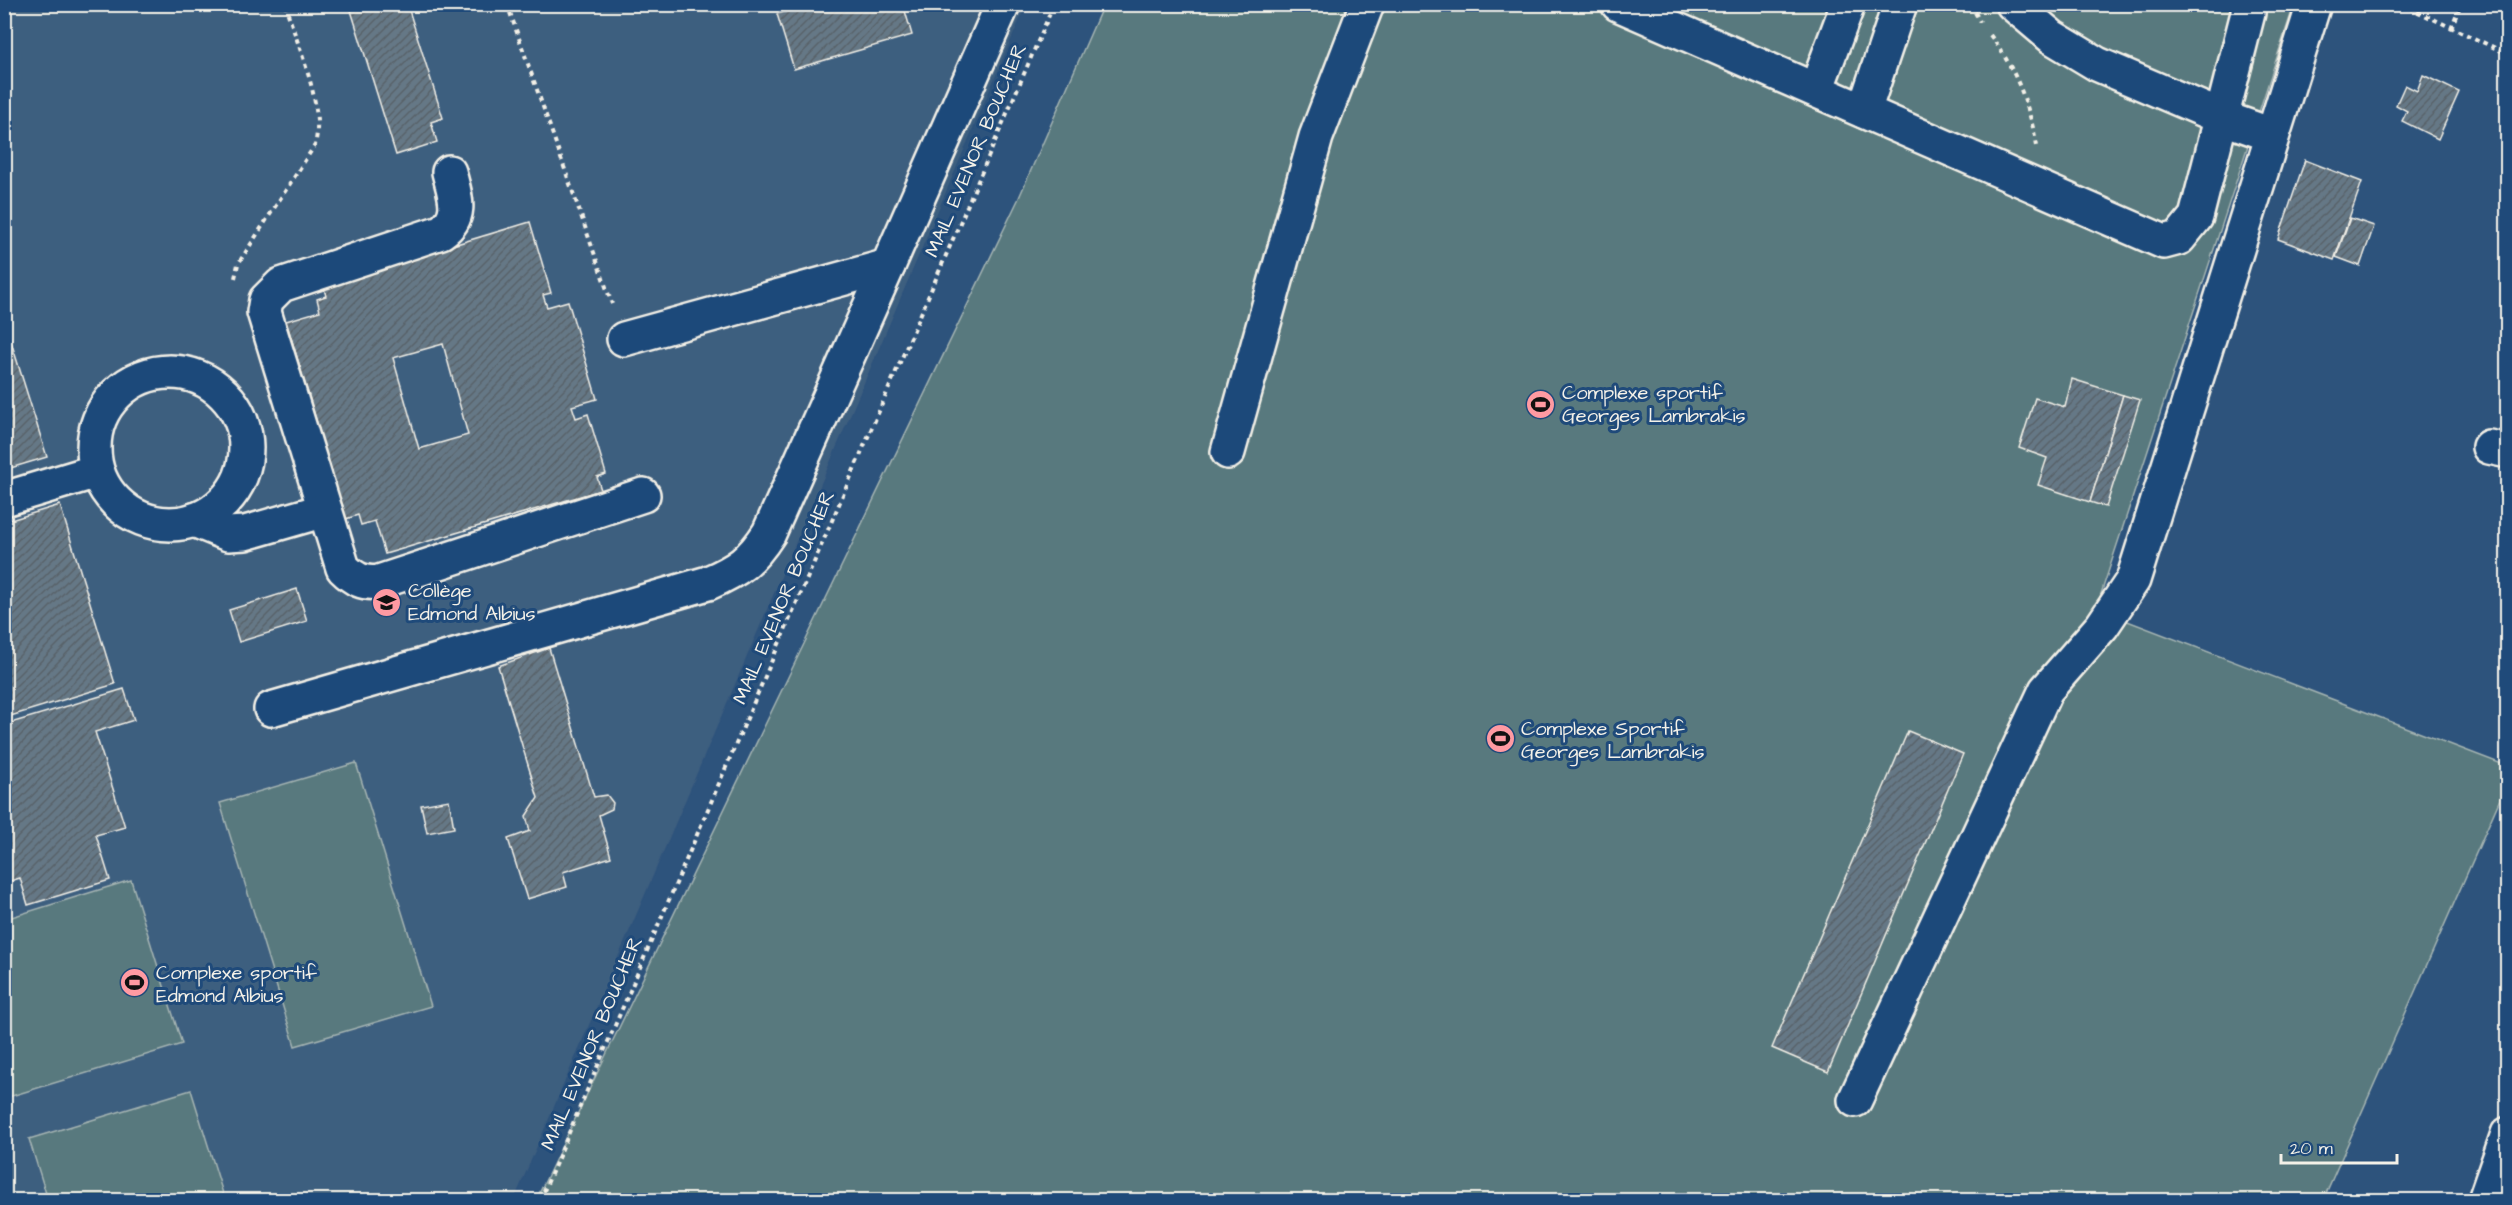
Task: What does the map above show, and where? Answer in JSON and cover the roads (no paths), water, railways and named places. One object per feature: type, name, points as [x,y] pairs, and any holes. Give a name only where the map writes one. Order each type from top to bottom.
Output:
[{"type":"street","points":[[271,709],[708,583],[737,571],[757,552],[769,533],[1003,4]]},
{"type":"street","points":[[1228,452],[1316,137],[1366,4]]},
{"type":"street","points":[[1618,4],[2164,242],[2179,238],[2196,217],[2248,13],[2248,4]]},
{"type":"street","points":[[1816,90],[1848,4]]},
{"type":"street","points":[[1864,111],[1900,4]]},
{"type":"street","points":[[2013,4],[2052,37],[2097,64],[2222,117],[2272,135]]},
{"type":"street","points":[[1855,1100],[2046,690],[2102,626],[2133,579],[2313,4]]},
{"type":"street","points":[[449,172],[458,208],[450,226],[441,232],[281,285],[266,300],[264,312],[343,568],[353,578],[366,584],[643,495]]},
{"type":"street","points":[[624,339],[888,266]]},
{"type":"street","points":[[181,372],[206,380],[226,396],[240,418],[246,443],[244,468],[233,490],[216,508],[194,520],[171,524],[147,520],[126,510],[108,493],[97,471],[93,446],[97,429],[111,398],[131,382],[155,373],[181,372]]},
{"type":"street","points":[[4,499],[97,471]]},
{"type":"street","points":[[194,520],[228,534],[245,533],[325,510]]},
{"type":"street","points":[[2485,1200],[2508,1134]]},
{"type":"place","name":"Complexe sportif Georges Lambrakis","points":[[1541,404]]},
{"type":"place","name":"Collège Edmond Albius","points":[[387,602]]},
{"type":"place","name":"Complexe Sportif Georges Lambrakis","points":[[1500,739]]},
{"type":"place","name":"Complexe sportif Edmond Albius","points":[[135,983]]}]
